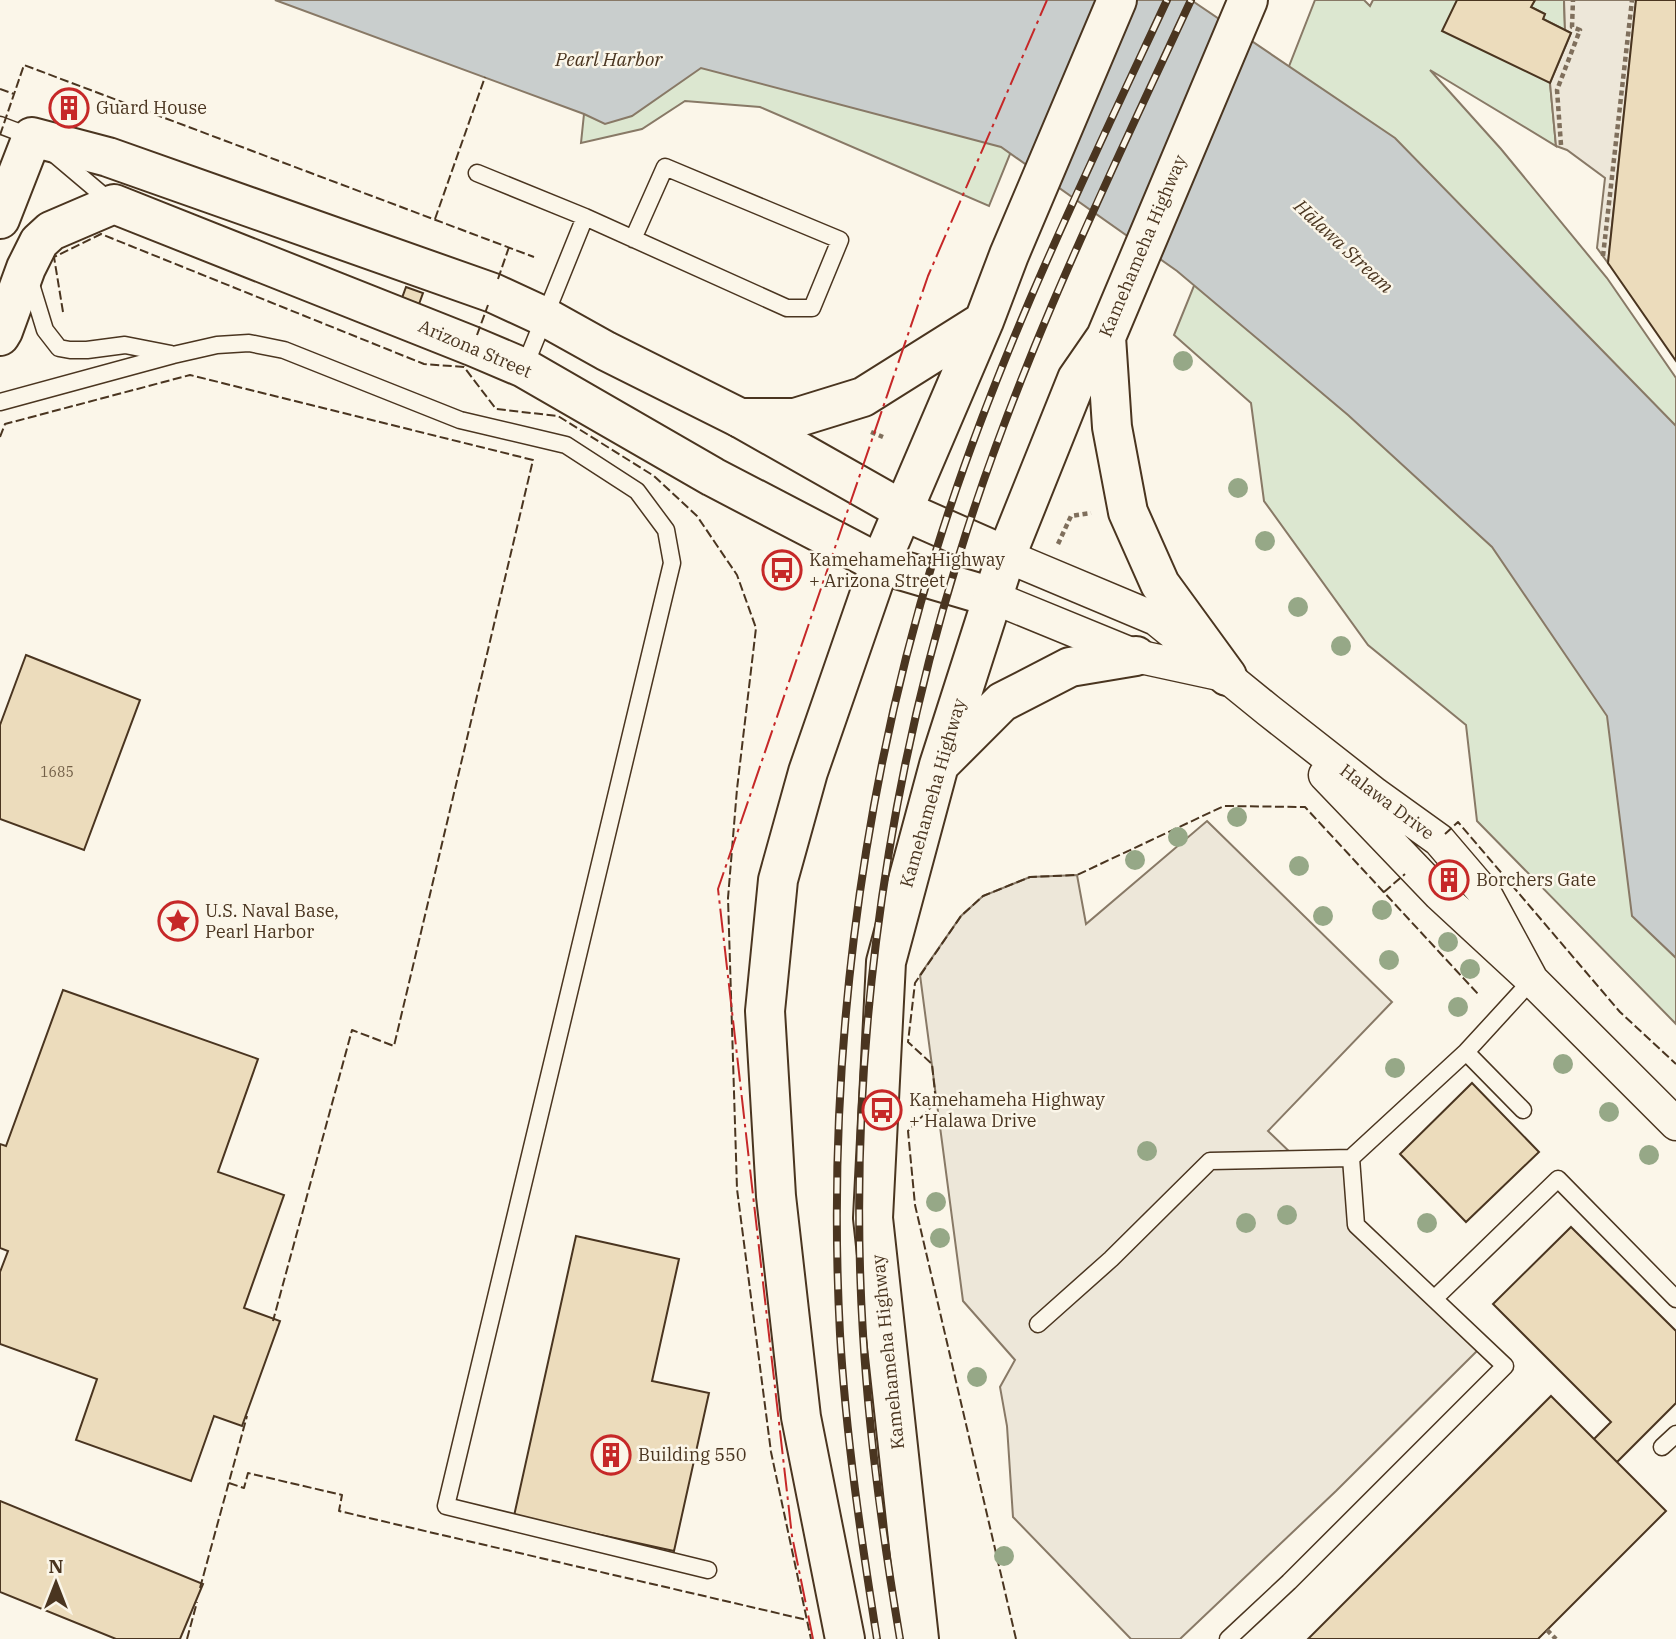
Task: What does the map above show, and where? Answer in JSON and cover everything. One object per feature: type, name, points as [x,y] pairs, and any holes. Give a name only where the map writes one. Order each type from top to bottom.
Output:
[{"type":"main road","points":[[845,1639],[801,1417],[776,1196],[765,1011],[778,880],[808,772],[880,564],[1117,0]]},
{"type":"main road","name":"Kamehameha Highway","points":[[919,1639],[873,1218],[886,962],[939,765],[1006,556],[1077,379],[1106,337],[1248,0]]},
{"type":"main road","points":[[0,219],[16,131],[108,157],[492,293],[545,317],[606,351],[740,418],[904,511],[1006,556]]},
{"type":"main road","points":[[0,335],[39,242],[51,231],[114,204]]},
{"type":"main road","name":"Arizona Street","points":[[114,204],[524,368],[713,477],[880,564],[992,597]]},
{"type":"main road","points":[[740,418],[795,418],[863,397],[984,321]]},
{"type":"main road","points":[[1106,337],[1112,427],[1128,512],[1160,584],[1227,676]]},
{"type":"main road","points":[[939,765],[1002,702],[1070,667],[1136,656]]},
{"type":"street","name":"Halawa Drive","points":[[1006,556],[1156,619],[1268,710],[1331,781],[1439,894],[1532,980],[1676,1124]]},
{"type":"street","name":"Halawa Drive","points":[[992,597],[1136,656],[1227,676]]},
{"type":"lane","points":[[16,131],[114,204]]},
{"type":"lane","points":[[477,173],[585,217],[633,239],[787,308],[812,308],[840,240],[665,166],[633,239]]},
{"type":"lane","points":[[524,368],[585,217]]},
{"type":"lane","points":[[26,268],[46,330],[59,348],[87,351],[125,345],[173,355]]},
{"type":"lane","points":[[0,402],[173,355],[217,345],[249,343],[284,350],[460,421],[566,445],[637,491],[666,530],[672,563],[446,1506],[708,1570]]},
{"type":"lane","points":[[1038,1324],[1111,1259],[1210,1161],[1351,1158],[1466,1052],[1532,980]]},
{"type":"lane","points":[[1466,1052],[1523,1110]]},
{"type":"lane","points":[[1228,1639],[1298,1573],[1505,1366],[1356,1225],[1351,1158]]},
{"type":"lane","points":[[1434,1299],[1558,1180],[1676,1300]]},
{"type":"lane","points":[[1662,1447],[1676,1434]]},
{"type":"path","points":[[1561,145],[1557,90],[1580,30],[1573,26],[1573,0]]},
{"type":"path","points":[[1603,256],[1632,0]]},
{"type":"path","points":[[1056,549],[1071,516],[1102,511]]},
{"type":"path","points":[[1547,1630],[1556,1639]]},
{"type":"green space","points":[[1315,0],[1364,0],[1370,6],[1373,0],[1457,0],[1550,83],[1556,146],[1430,70],[1501,149],[1607,278],[1676,378],[1676,515],[1277,97]]},
{"type":"green space","points":[[1535,0],[1564,0],[1565,30],[1543,19],[1545,14],[1531,7]]},
{"type":"green space","points":[[670,41],[1050,55],[989,206],[760,107],[685,101],[642,129],[581,143],[584,114]]},
{"type":"green space","points":[[1228,202],[1676,692],[1676,1024],[1477,821],[1466,725],[1368,645],[1264,501],[1251,403],[1174,335]]},
{"type":"shaded area","points":[[1564,0],[1636,0],[1608,263],[1597,248],[1605,178],[1567,150],[1556,146],[1550,83],[1571,33],[1565,30]]},
{"type":"shaded area","points":[[1207,821],[1392,1002],[1268,1131],[1297,1159],[1351,1158],[1356,1225],[1483,1345],[1336,1491],[1180,1639],[1131,1639],[1013,1517],[1007,1426],[1000,1387],[1015,1360],[963,1301],[920,975],[961,916],[983,896],[1030,877],[1077,875],[1086,924]]},
{"type":"water","points":[[275,0],[1191,0],[1395,138],[1676,426],[1676,958],[1632,916],[1607,716],[1492,547],[1348,415],[1177,271],[1001,147],[701,68],[632,116],[605,124]]},
{"type":"building","points":[[1457,0],[1535,0],[1531,7],[1545,14],[1543,19],[1571,33],[1550,83],[1442,31]]},
{"type":"building","points":[[1636,0],[1676,0],[1676,361],[1608,263]]},
{"type":"building","name":"Guard House","points":[[66,91],[82,97],[73,124],[56,118]]},
{"type":"building","points":[[406,287],[423,293],[419,304],[402,298]]},
{"type":"building","points":[[26,655],[140,700],[84,850],[0,819],[0,725]]},
{"type":"building","name":"Borchers Gate","points":[[1445,865],[1464,884],[1454,894],[1434,876]]},
{"type":"building","points":[[63,990],[258,1059],[218,1172],[284,1195],[244,1308],[280,1321],[242,1426],[214,1416],[191,1481],[76,1440],[97,1379],[0,1344],[0,1272],[8,1251],[0,1248],[0,1144],[6,1146]]},
{"type":"building","points":[[1472,1083],[1539,1152],[1466,1222],[1400,1154]]},
{"type":"building","points":[[1571,1227],[1676,1331],[1676,1403],[1617,1462],[1594,1439],[1611,1422],[1493,1304]]},
{"type":"building","name":"Building 550","points":[[576,1236],[679,1259],[652,1381],[709,1393],[674,1551],[514,1516]]},
{"type":"building","points":[[1551,1396],[1666,1511],[1538,1639],[1308,1639]]},
{"type":"building","points":[[0,1501],[203,1584],[180,1639],[116,1639],[0,1592]]},
{"type":"railway","points":[[877,1639],[846,1411],[837,1236],[838,1137],[844,1037],[868,839],[909,645],[959,480],[1042,271],[1167,0]]},
{"type":"railway","points":[[900,1639],[882,1525],[869,1411],[859,1237],[860,1139],[866,1041],[890,844],[931,652],[981,487],[1035,345],[1065,275],[1191,0]]},
{"type":"fence","points":[[0,135],[24,65],[534,257]]},
{"type":"fence","points":[[435,219],[485,77]]},
{"type":"fence","points":[[0,89],[14,94]]},
{"type":"fence","points":[[63,312],[54,257],[101,234],[424,364],[464,367],[496,409],[558,416],[654,476],[697,516],[737,575],[756,628],[737,789],[728,898],[737,1189],[771,1452],[811,1639]]},
{"type":"fence","points":[[498,279],[509,247]]},
{"type":"fence","points":[[477,335],[488,305]]},
{"type":"fence","points":[[0,437],[5,424],[190,375],[533,460],[394,1046],[352,1030],[273,1321]]},
{"type":"fence","points":[[1016,1639],[915,1205],[908,1131],[936,1102],[932,1064],[908,1042],[915,983],[961,916],[983,896],[1030,877],[1077,875],[1224,806],[1305,807],[1478,994]]},
{"type":"fence","points":[[1445,834],[1458,822],[1620,1012],[1676,1064]]},
{"type":"fence","points":[[1384,892],[1405,874]]},
{"type":"fence","points":[[200,1588],[247,1416]]},
{"type":"fence","points":[[229,1483],[244,1488],[248,1473],[342,1495],[339,1511],[807,1620]]},
{"type":"fence","points":[[187,1639],[197,1602]]},
{"type":"power","points":[[813,1639],[792,1536],[718,889],[928,276],[1047,0]]},
{"type":"place","name":"Guard House","points":[[69,108]]},
{"type":"place","name":"Kamehameha Highway + Arizona Street","points":[[782,570]]},
{"type":"place","name":"Borchers Gate","points":[[1449,880]]},
{"type":"place","name":"U.S. Naval Base, Pearl Harbor","points":[[178,921]]},
{"type":"place","name":"Kamehameha Highway + Halawa Drive","points":[[882,1110]]},
{"type":"place","name":"Building 550","points":[[611,1455]]},
{"type":"water label","name":"Pearl Harbor","points":[[609,59]]},
{"type":"water label","name":"Hālawa Stream","points":[[1344,246]]}]
